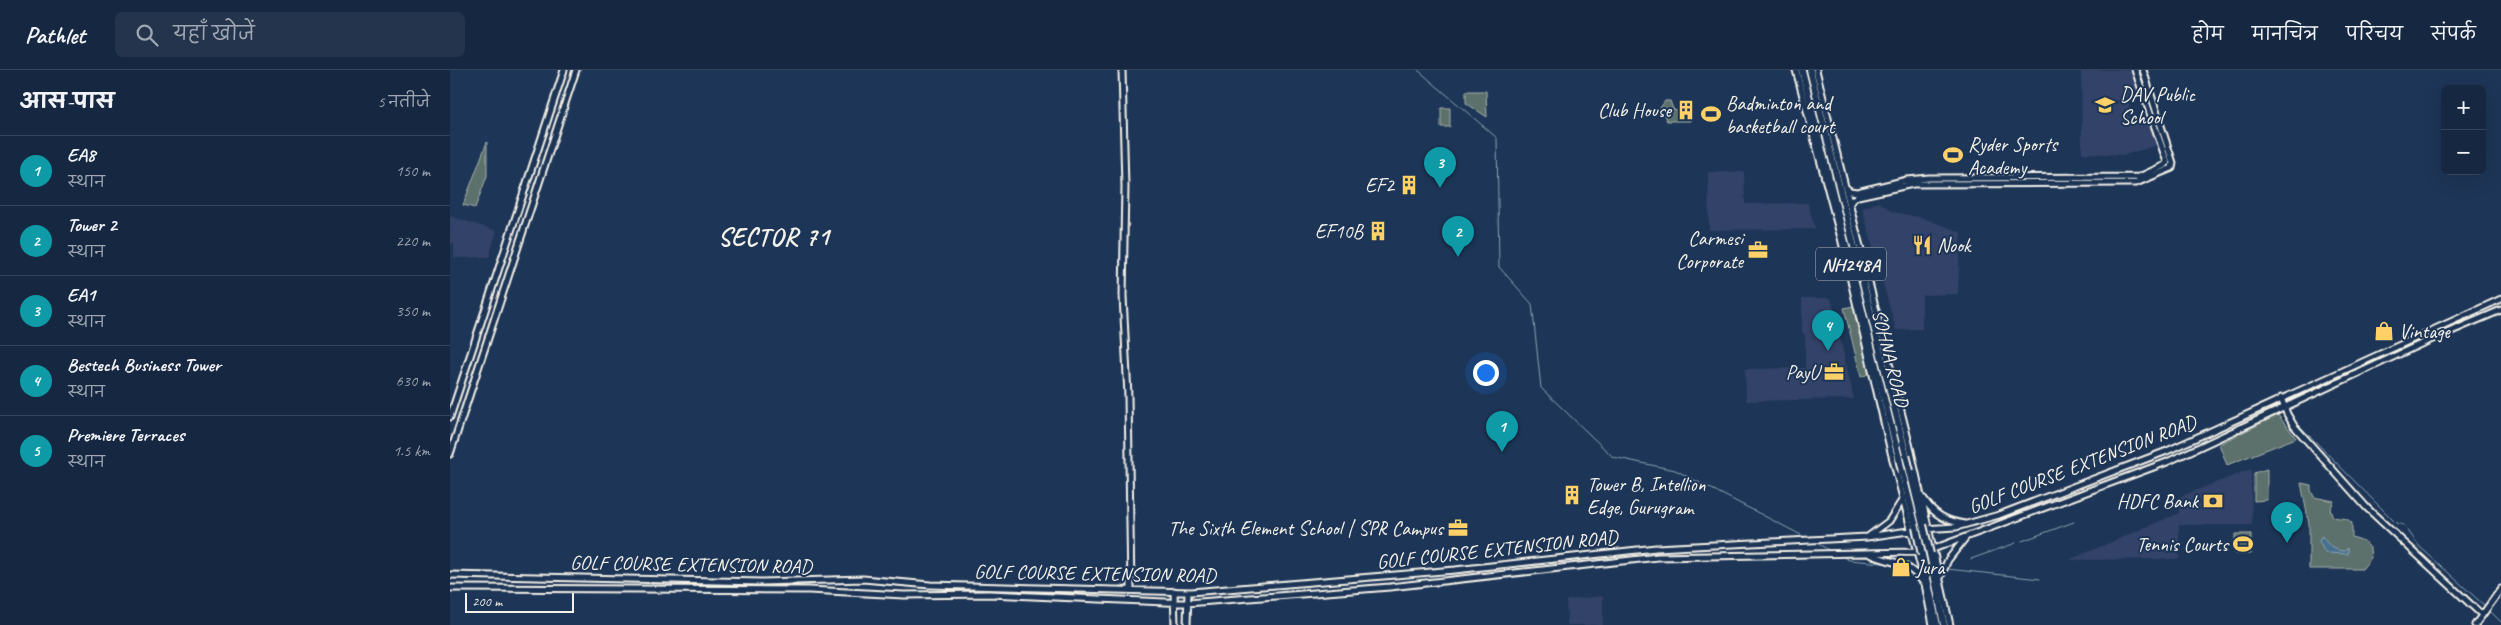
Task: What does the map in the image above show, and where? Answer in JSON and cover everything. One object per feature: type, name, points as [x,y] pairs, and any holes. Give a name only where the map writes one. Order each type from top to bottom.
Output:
[{"type":"highway","name":"SOHNA ROAD","points":[[1802,70],[1920,528],[1922,556],[1937,625]]},
{"type":"highway","name":"SOHNA ROAD","points":[[1810,70],[1902,456]]},
{"type":"highway","name":"SOHNA ROAD","points":[[1920,528],[1931,552],[1944,625]]},
{"type":"main road","points":[[450,416],[564,70]]},
{"type":"main road","points":[[450,454],[576,70]]},
{"type":"main road","points":[[1122,70],[1125,177],[1123,296],[1128,396],[1130,589]]},
{"type":"main road","points":[[1796,70],[1841,238],[1894,466],[1904,499],[1920,528]]},
{"type":"main road","points":[[1816,70],[1920,494],[1920,528],[1915,552],[1925,584],[1933,625]]},
{"type":"main road","points":[[2135,70],[2167,162],[2172,168]]},
{"type":"main road","points":[[1849,205],[1858,196],[1913,184],[2136,183],[2172,168],[2174,163],[2143,70]]},
{"type":"main road","points":[[1845,186],[1850,191],[1857,192],[1907,180],[1929,178],[2136,178],[2165,165],[2167,162]]},
{"type":"main road","name":"GOLF COURSE EXTENSION ROAD","points":[[450,576],[749,582],[863,579],[930,585],[1174,590],[1188,592],[1445,570],[1656,548],[1867,537],[1920,528],[1968,524],[2169,450],[2501,299]]},
{"type":"main road","name":"GOLF COURSE EXTENSION ROAD","points":[[450,588],[802,590],[904,595],[989,594],[1187,603],[1409,586],[1666,557],[1931,552],[1966,537],[2167,462],[2423,343],[2501,310]]},
{"type":"main road","points":[[2281,398],[2284,408],[2296,427],[2367,508],[2481,614]]},
{"type":"main road","points":[[1894,466],[1913,461]]},
{"type":"main road","points":[[1920,494],[1935,514],[1952,522],[1968,524]]},
{"type":"main road","points":[[1867,537],[1889,521],[1904,499]]},
{"type":"main road","points":[[1940,580],[1948,560],[1966,537]]},
{"type":"main road","points":[[1931,552],[1940,580],[1950,625]]},
{"type":"main road","points":[[1868,553],[1877,558],[1901,563],[1912,569],[1925,584]]},
{"type":"main road","points":[[802,581],[802,590]]},
{"type":"main road","points":[[749,582],[749,591]]},
{"type":"main road","points":[[2475,625],[2481,614],[2501,589]]},
{"type":"main road","points":[[1174,590],[1176,602],[1175,625]]},
{"type":"main road","points":[[1186,625],[1188,592]]},
{"type":"shaded area","name":"DAV Public School","points":[[2081,70],[2134,70],[2143,93],[2129,93],[2129,117],[2152,118],[2161,144],[2125,155],[2082,153]]},
{"type":"shaded area","points":[[1708,172],[1744,172],[1745,204],[1808,203],[1815,229],[1709,230]]},
{"type":"shaded area","points":[[1879,202],[1893,212],[1923,218],[1961,232],[1958,294],[1922,295],[1922,329],[1896,330],[1862,208]]},
{"type":"shaded area","points":[[450,216],[497,231],[489,257],[454,258],[454,243],[450,243]]},
{"type":"shaded area","points":[[1802,298],[1831,298],[1854,399],[1746,401],[1745,369],[1805,368]]},
{"type":"shaded area","points":[[2251,469],[2252,525],[2179,525],[2179,559],[2069,560],[2179,513],[2179,497]]},
{"type":"shaded area","points":[[2322,536],[2334,549],[2345,551],[2348,548],[2348,554],[2325,553],[2319,541]]},
{"type":"shaded area","points":[[1603,596],[1603,625],[1567,625],[1566,600]]},
{"type":"green space","points":[[1466,91],[1486,91],[1487,117],[1466,103]]},
{"type":"green space","points":[[1665,101],[1670,101],[1673,109],[1678,112],[1685,111],[1685,115],[1690,115],[1690,121],[1667,121],[1660,108]]},
{"type":"green space","points":[[1441,108],[1450,108],[1450,127],[1441,127]]},
{"type":"green space","points":[[487,142],[487,176],[475,208],[463,205]]},
{"type":"green space","points":[[1854,306],[1871,373],[1861,377],[1844,308]]},
{"type":"green space","points":[[2278,415],[2296,438],[2227,465],[2219,444]]},
{"type":"green space","points":[[2267,469],[2267,500],[2254,501],[2254,473]]},
{"type":"green space","points":[[2301,483],[2311,485],[2314,497],[2334,501],[2330,509],[2333,517],[2347,519],[2352,523],[2352,537],[2364,541],[2370,548],[2371,558],[2362,569],[2309,569],[2309,524]]},
{"type":"green space","name":"Tennis Courts","points":[[2235,534],[2251,534],[2251,554],[2235,554]]},
{"type":"waterway","points":[[1418,70],[1497,138],[1499,267],[1532,304],[1541,388],[1613,457],[1675,470],[1805,537]]},
{"type":"waterway","points":[[2299,425],[2396,523],[2404,525],[2419,546],[2486,607]]},
{"type":"waterway","points":[[2022,541],[2074,522]]},
{"type":"waterway","points":[[1971,559],[2016,543]]},
{"type":"waterway","points":[[1818,544],[1833,552]]},
{"type":"waterway","points":[[1841,556],[1849,560],[1893,564]]},
{"type":"waterway","points":[[1947,569],[2040,579]]},
{"type":"waterway","points":[[2489,610],[2501,622]]},
{"type":"place","name":"DAV Public School","points":[[2105,105]]},
{"type":"place","name":"Club House","points":[[1686,110]]},
{"type":"place","name":"Badminton and basketball court","points":[[1711,114]]},
{"type":"place","name":"Ryder Sports Academy","points":[[1953,155]]},
{"type":"place","name":"EF2","points":[[1409,185]]},
{"type":"place","name":"EA1","points":[[1440,188]]},
{"type":"place","name":"EF10B","points":[[1378,231]]},
{"type":"place","name":"Nook","points":[[1922,245]]},
{"type":"place","name":"Carmesi Corporate","points":[[1758,250]]},
{"type":"place","name":"Tower 2","points":[[1458,257]]},
{"type":"place","name":"Vintage","points":[[2384,331]]},
{"type":"place","name":"Bestech Business Tower","points":[[1828,351]]},
{"type":"place","name":"PayU","points":[[1834,372]]},
{"type":"place","name":"EA8","points":[[1502,452]]},
{"type":"place","name":"Tower B, Intellion Edge, Gurugram","points":[[1572,495]]},
{"type":"place","name":"HDFC Bank","points":[[2213,501]]},
{"type":"place","name":"The Sixth Element School | SPR Campus","points":[[1458,528]]},
{"type":"place","name":"Premiere Terraces","points":[[2287,543]]},
{"type":"place","name":"Tennis Courts","points":[[2243,544]]},
{"type":"place","name":"Jura","points":[[1901,567]]},
{"type":"district","name":"SECTOR 71","points":[[774,236]]}]
